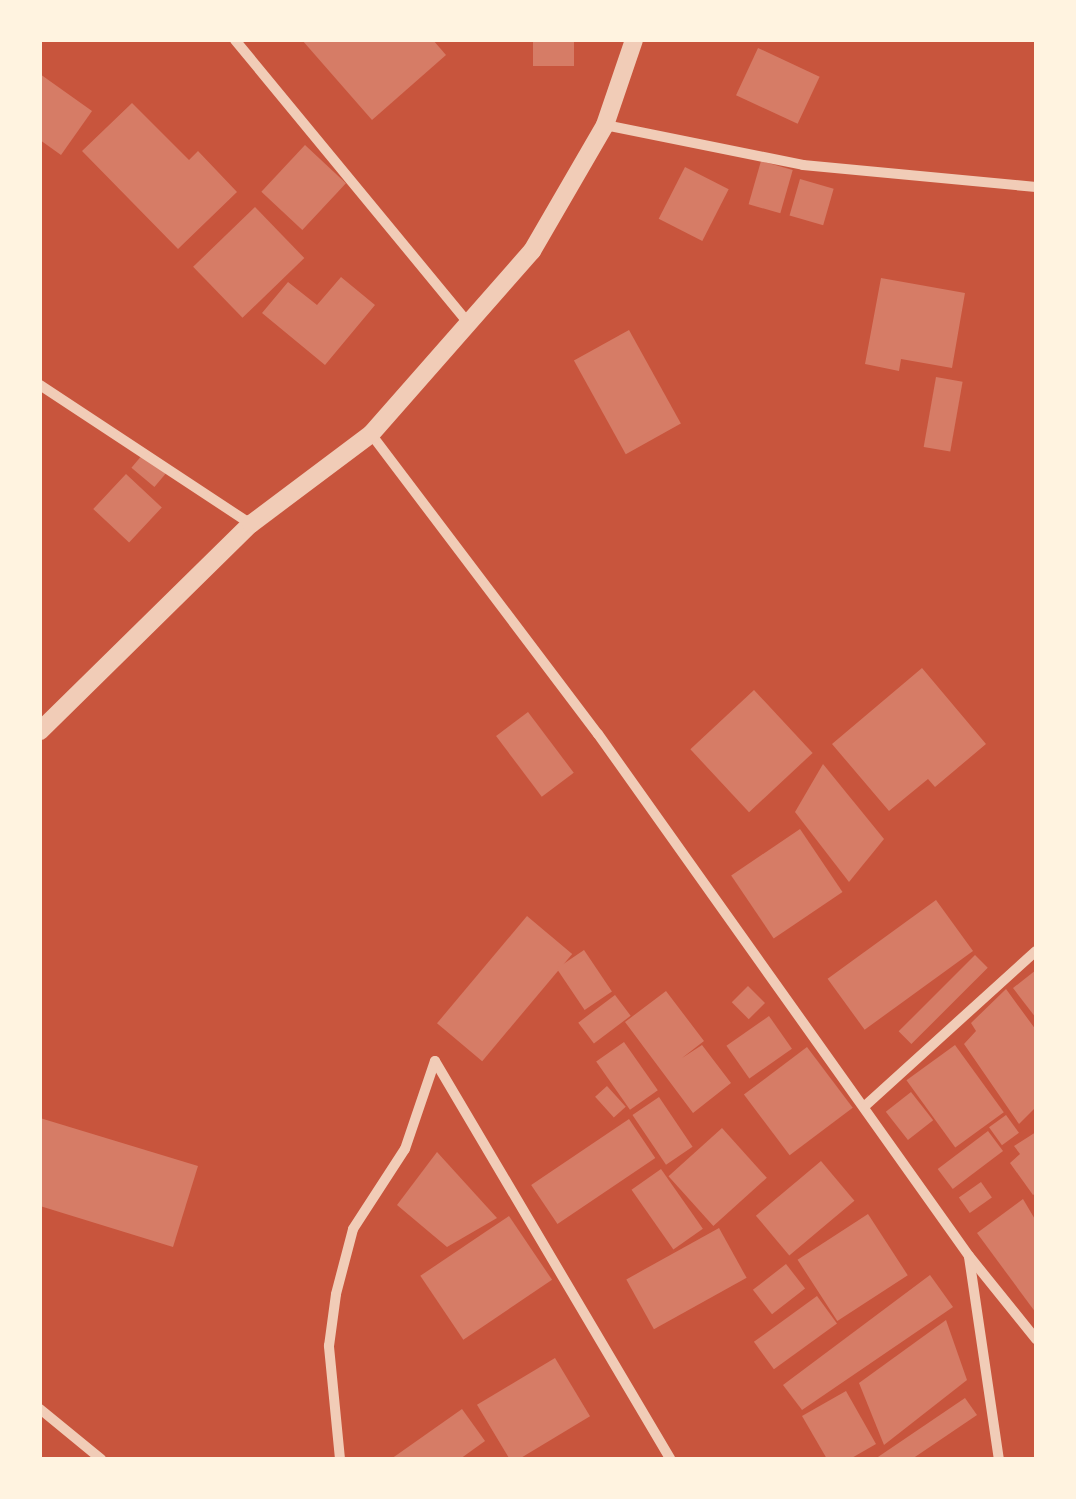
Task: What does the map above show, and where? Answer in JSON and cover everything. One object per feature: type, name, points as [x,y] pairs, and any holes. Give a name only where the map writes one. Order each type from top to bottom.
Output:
[{"type":"street","points":[[235,40],[468,324]]},
{"type":"street","points":[[40,730],[251,524],[371,434],[532,251],[605,124],[634,40]]},
{"type":"street","points":[[605,124],[803,166],[1036,187]]},
{"type":"street","points":[[40,385],[251,524]]},
{"type":"street","points":[[371,434],[866,1105],[969,1256],[1036,1339]]},
{"type":"street","points":[[866,1105],[1036,951]]},
{"type":"street","points":[[340,1459],[329,1346],[336,1294],[354,1229],[383,1174],[405,1148],[436,1061],[670,1459]]},
{"type":"street","points":[[969,1256],[999,1459]]},
{"type":"street","points":[[40,1409],[101,1459]]},
{"type":"building","points":[[302,40],[433,40],[446,55],[372,120]]},
{"type":"building","points":[[533,40],[574,40],[574,66],[533,66]]},
{"type":"building","points":[[758,48],[820,77],[798,124],[736,95]]},
{"type":"building","points":[[40,74],[92,111],[61,155],[40,140]]},
{"type":"building","points":[[132,103],[189,160],[198,151],[237,192],[178,249],[82,151]]},
{"type":"building","points":[[305,145],[346,183],[302,230],[261,192]]},
{"type":"building","points":[[761,161],[793,170],[780,213],[749,204]]},
{"type":"building","points":[[685,167],[729,189],[702,241],[659,219]]},
{"type":"building","points":[[800,179],[834,189],[823,225],[790,216]]},
{"type":"building","points":[[255,207],[304,258],[242,318],[193,267]]},
{"type":"building","points":[[341,277],[375,305],[325,365],[262,313],[288,282],[317,305]]},
{"type":"building","points":[[881,278],[965,293],[952,368],[901,359],[899,371],[865,364]]},
{"type":"building","points":[[629,330],[681,424],[626,454],[574,361]]},
{"type":"building","points":[[936,377],[963,382],[950,452],[924,447]]},
{"type":"building","points":[[143,454],[166,473],[154,487],[131,468]]},
{"type":"building","points":[[126,474],[162,507],[129,543],[93,509]]},
{"type":"building","points":[[922,668],[986,744],[935,787],[928,779],[889,811],[832,744]]},
{"type":"building","points":[[754,690],[813,753],[749,812],[690,749]]},
{"type":"building","points":[[528,712],[574,773],[542,797],[496,736]]},
{"type":"building","points":[[823,764],[884,839],[849,882],[795,812]]},
{"type":"building","points":[[800,829],[842,892],[774,938],[731,875]]},
{"type":"building","points":[[936,900],[973,951],[865,1030],[828,979]]},
{"type":"building","points":[[527,916],[572,954],[482,1061],[437,1023]]},
{"type":"building","points":[[584,950],[612,991],[585,1010],[557,968]]},
{"type":"building","points":[[975,955],[988,968],[911,1044],[899,1031]]},
{"type":"building","points":[[1036,970],[1036,1018],[1013,988]]},
{"type":"building","points":[[748,986],[765,1003],[749,1019],[732,1002]]},
{"type":"building","points":[[1006,989],[1036,1030],[1036,1107],[1019,1124],[964,1044],[976,1031],[971,1023]]},
{"type":"building","points":[[666,991],[704,1041],[682,1058],[702,1045],[731,1083],[693,1113],[625,1022]]},
{"type":"building","points":[[615,995],[631,1016],[594,1043],[578,1023]]},
{"type":"building","points":[[769,1016],[792,1049],[749,1079],[726,1046]]},
{"type":"building","points":[[624,1042],[658,1090],[630,1110],[596,1062]]},
{"type":"building","points":[[955,1045],[1004,1112],[955,1147],[906,1080]]},
{"type":"building","points":[[807,1047],[853,1108],[790,1155],[744,1095]]},
{"type":"building","points":[[607,1086],[626,1107],[614,1118],[595,1097]]},
{"type":"building","points":[[911,1092],[933,1120],[908,1140],[886,1112]]},
{"type":"building","points":[[659,1097],[693,1147],[666,1165],[632,1115]]},
{"type":"building","points":[[1006,1115],[1019,1133],[1002,1145],[989,1127]]},
{"type":"building","points":[[40,1118],[198,1166],[173,1247],[40,1206]]},
{"type":"building","points":[[629,1119],[655,1158],[557,1224],[531,1185]]},
{"type":"building","points":[[722,1128],[767,1178],[713,1226],[668,1176]]},
{"type":"building","points":[[988,1131],[1003,1151],[953,1189],[938,1169]]},
{"type":"building","points":[[1036,1132],[1033,1195],[1010,1163],[1020,1154],[1014,1146]]},
{"type":"building","points":[[437,1152],[497,1218],[447,1247],[397,1205]]},
{"type":"building","points":[[821,1161],[854,1201],[789,1255],[756,1216]]},
{"type":"building","points":[[661,1169],[703,1229],[673,1249],[632,1190]]},
{"type":"building","points":[[981,1182],[992,1198],[970,1213],[959,1197]]},
{"type":"building","points":[[1023,1199],[1036,1221],[1036,1313],[977,1233]]},
{"type":"building","points":[[868,1214],[908,1275],[837,1321],[798,1260]]},
{"type":"building","points":[[509,1216],[552,1280],[463,1340],[420,1276]]},
{"type":"building","points":[[719,1228],[747,1278],[654,1329],[626,1279]]},
{"type":"building","points":[[786,1264],[805,1288],[772,1314],[753,1290]]},
{"type":"building","points":[[930,1275],[953,1307],[802,1410],[783,1385]]},
{"type":"building","points":[[817,1296],[837,1324],[774,1369],[754,1342]]},
{"type":"building","points":[[946,1320],[967,1380],[884,1445],[859,1383]]},
{"type":"building","points":[[555,1358],[590,1416],[519,1459],[510,1459],[477,1405]]},
{"type":"building","points":[[846,1391],[876,1444],[850,1459],[827,1459],[802,1416]]},
{"type":"building","points":[[965,1398],[977,1415],[912,1459],[875,1459]]},
{"type":"building","points":[[462,1409],[485,1441],[460,1459],[391,1459]]}]
